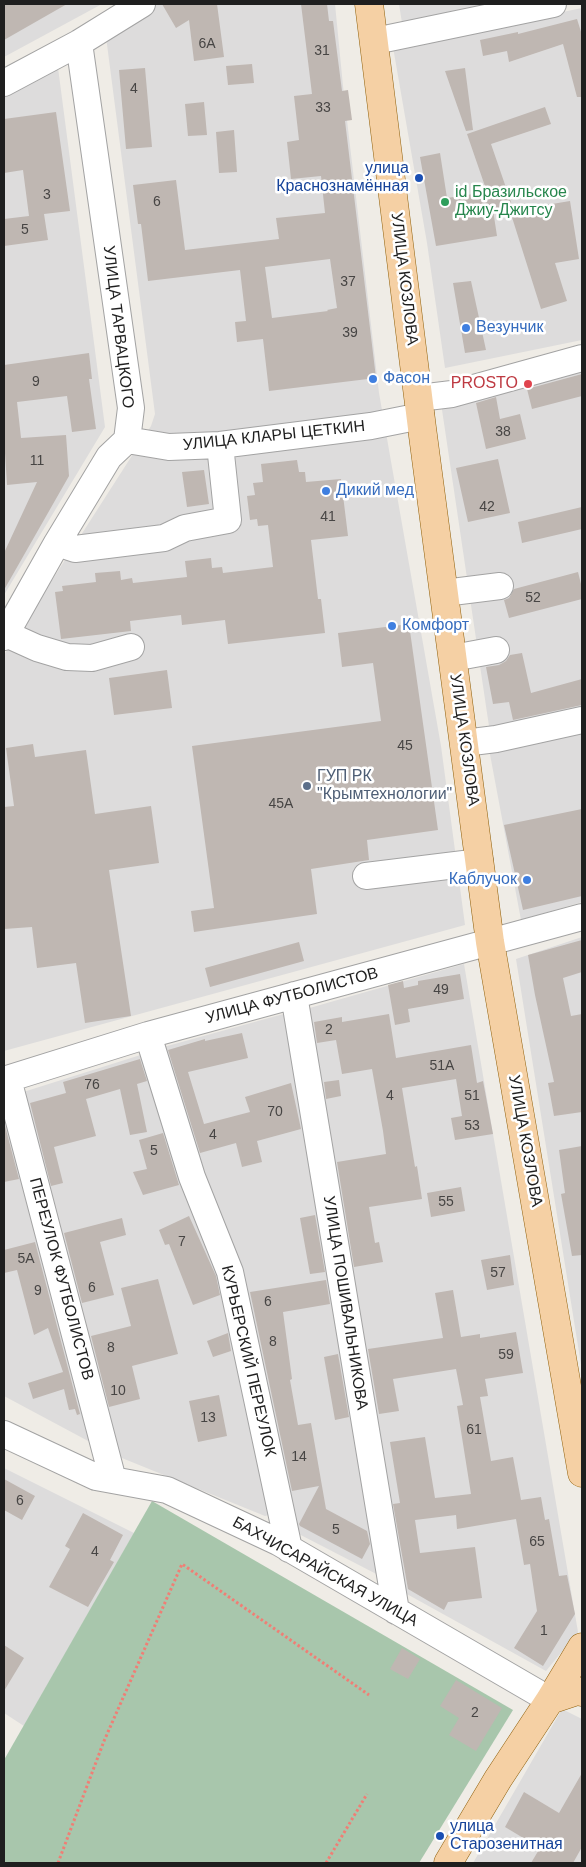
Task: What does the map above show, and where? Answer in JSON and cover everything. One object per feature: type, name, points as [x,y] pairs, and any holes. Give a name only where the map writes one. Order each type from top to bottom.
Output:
[{"type":"main road","name":"УЛИЦА КОЗЛОВА","points":[[370,4],[420,407],[490,942],[582,1473]]},
{"type":"main road","points":[[448,1863],[498,1779],[582,1647]]},
{"type":"main road","points":[[550,1700],[577,1691],[582,1692]]},
{"type":"street","points":[[4,83],[79,43],[142,4]]},
{"type":"street","points":[[375,41],[553,4]]},
{"type":"street","name":"УЛИЦА ТАРВАЦКОГО","points":[[79,43],[131,408],[127,440]]},
{"type":"street","name":"УЛИЦА КЛАРЫ ЦЕТКИН","points":[[127,440],[169,447],[220,445],[370,426],[452,394],[582,358]]},
{"type":"street","points":[[127,440],[109,458],[57,543],[5,636],[67,657],[92,658],[132,647]]},
{"type":"street","points":[[57,543],[75,550],[164,538],[185,528],[228,520],[220,445]]},
{"type":"street","points":[[444,593],[500,586]]},
{"type":"street","points":[[453,658],[496,650]]},
{"type":"street","points":[[464,743],[496,739],[582,720]]},
{"type":"street","points":[[366,876],[480,862]]},
{"type":"street","name":"УЛИЦА ФУТБОЛИСТОВ","points":[[6,1079],[148,1035],[582,917]]},
{"type":"street","name":"УЛИЦА ПОШИВАЛЬНИКОВА","points":[[294,995],[396,1611]]},
{"type":"street","name":"КУРЬЕРСКИЙ ПЕРЕУЛОК","points":[[148,1035],[192,1177],[230,1272],[290,1549]]},
{"type":"street","name":"ПЕРЕУЛОК ФУТБОЛИСТОВ","points":[[6,1079],[113,1480]]},
{"type":"street","name":"БАХЧИСАРАЙСКАЯ УЛИЦА","points":[[4,1434],[96,1477],[167,1490],[290,1549],[550,1700]]},
{"type":"path","points":[[58,1863],[104,1741],[182,1564],[369,1695]]},
{"type":"path","points":[[326,1863],[367,1794]]},
{"type":"shaded area","points":[[4,4],[102,4],[4,57]]},
{"type":"shaded area","points":[[150,4],[335,4],[379,393],[441,746],[465,925],[4,1051],[4,655],[151,426],[155,414],[105,29]]},
{"type":"shaded area","points":[[399,4],[488,4],[402,23]]},
{"type":"shaded area","points":[[582,8],[582,340],[445,368],[427,243],[393,47]]},
{"type":"shaded area","points":[[57,60],[105,427],[4,595],[4,88]]},
{"type":"shaded area","points":[[582,366],[582,714],[490,733],[441,403]]},
{"type":"shaded area","points":[[582,728],[582,902],[521,920],[489,749]]},
{"type":"shaded area","points":[[582,937],[582,1371],[516,959]]},
{"type":"shaded area","points":[[464,964],[578,1632],[546,1671],[396,1588],[306,1009]]},
{"type":"shaded area","points":[[287,1013],[386,1579],[293,1531],[160,1048]]},
{"type":"shaded area","points":[[150,1052],[223,1277],[280,1512],[265,1516],[112,1454],[17,1094]]},
{"type":"shaded area","points":[[4,1098],[90,1442],[4,1396]]},
{"type":"shaded area","points":[[4,1468],[134,1533],[24,1726],[4,1713]]},
{"type":"shaded area","points":[[562,1709],[582,1719],[582,1863],[473,1863]]},
{"type":"green space","points":[[152,1501],[513,1710],[419,1863],[4,1863],[4,1760]]},
{"type":"building","points":[[4,4],[67,4],[4,40]]},
{"type":"building","points":[[162,4],[217,4],[224,57],[194,61],[189,20],[176,28]]},
{"type":"building","points":[[301,4],[327,4],[329,21],[333,21],[342,91],[348,90],[352,120],[345,121],[376,378],[269,391],[263,339],[237,342],[235,322],[246,321],[240,270],[148,281],[141,224],[138,224],[133,185],[176,180],[185,250],[279,239],[276,218],[325,213],[321,176],[291,179],[287,142],[299,140],[294,96],[312,94]],"holes":[[[330,259],[337,308],[328,311],[272,318],[265,267]]]},
{"type":"building","points":[[577,19],[582,35],[582,97],[577,97],[563,44],[509,62],[507,51],[483,56],[480,40],[518,32],[518,34]]},
{"type":"building","points":[[252,64],[254,83],[228,85],[226,66]]},
{"type":"building","points":[[145,68],[152,147],[126,149],[119,70]]},
{"type":"building","points":[[465,68],[473,130],[466,131],[445,71]]},
{"type":"building","points":[[204,102],[207,135],[188,136],[185,104]]},
{"type":"building","points":[[545,107],[551,124],[491,144],[512,205],[493,210],[497,236],[436,246],[420,157],[440,153],[447,198],[487,192],[467,134]]},
{"type":"building","points":[[56,112],[70,211],[44,214],[48,240],[4,246],[4,219],[29,216],[23,170],[4,173],[4,119]]},
{"type":"building","points":[[234,130],[237,172],[219,173],[216,132]]},
{"type":"building","points":[[570,201],[579,259],[555,263],[567,301],[541,309],[510,211]]},
{"type":"building","points":[[471,281],[486,350],[465,353],[453,283]]},
{"type":"building","points":[[89,353],[92,379],[89,379],[96,429],[72,432],[67,396],[17,402],[21,438],[66,435],[69,476],[4,590],[4,553],[37,482],[7,485],[4,437],[4,365]]},
{"type":"building","points":[[582,374],[582,396],[532,409],[527,389]]},
{"type":"building","points":[[496,397],[500,419],[520,414],[526,439],[486,449],[476,403]]},
{"type":"building","points":[[498,459],[510,513],[468,522],[456,468]]},
{"type":"building","points":[[297,460],[299,472],[305,472],[306,482],[341,479],[348,536],[311,540],[318,599],[321,599],[325,633],[228,644],[225,620],[182,625],[181,615],[130,621],[131,631],[61,639],[55,592],[63,591],[62,586],[96,582],[95,573],[120,571],[121,580],[132,578],[133,583],[187,577],[185,561],[211,558],[212,568],[222,567],[223,573],[273,567],[268,525],[258,526],[257,519],[250,520],[247,496],[255,495],[253,483],[263,482],[261,464]]},
{"type":"building","points":[[204,470],[209,504],[187,507],[182,472]]},
{"type":"building","points":[[582,507],[582,529],[522,543],[518,522]]},
{"type":"building","points":[[578,572],[582,588],[582,599],[509,618],[504,600],[509,598],[514,589]]},
{"type":"building","points":[[409,624],[438,830],[367,840],[369,860],[311,869],[317,914],[194,932],[191,911],[214,908],[192,746],[381,721],[373,663],[342,667],[338,633]]},
{"type":"building","points":[[522,653],[531,693],[582,679],[582,705],[513,720],[509,702],[493,704],[486,667],[499,665],[506,661],[510,655]]},
{"type":"building","points":[[167,670],[172,708],[114,715],[109,678]]},
{"type":"building","points":[[33,744],[35,757],[86,750],[95,814],[151,806],[159,863],[109,870],[131,1016],[85,1023],[76,963],[37,968],[32,927],[4,929],[4,807],[14,806],[6,748]]},
{"type":"building","points":[[582,809],[582,896],[523,910],[504,825]]},
{"type":"building","points":[[582,940],[582,972],[563,978],[571,1016],[582,1014],[582,1112],[554,1116],[548,1083],[554,1082],[528,955]]},
{"type":"building","points":[[299,942],[304,961],[210,987],[205,968]]},
{"type":"building","points":[[460,974],[464,999],[408,1009],[410,1022],[395,1025],[388,985],[403,981],[404,988],[418,985],[418,981]]},
{"type":"building","points":[[389,1014],[396,1058],[471,1045],[477,1083],[483,1081],[493,1134],[455,1140],[451,1118],[462,1116],[456,1079],[402,1088],[422,1199],[369,1207],[375,1243],[379,1242],[383,1262],[354,1267],[337,1162],[386,1154],[383,1131],[372,1069],[342,1074],[336,1040],[317,1043],[314,1022],[342,1017],[342,1022]]},
{"type":"building","points":[[242,1033],[248,1058],[188,1072],[204,1124],[250,1112],[245,1097],[291,1083],[301,1129],[257,1141],[262,1162],[242,1167],[236,1143],[200,1153],[168,1050],[205,1039],[205,1041]]},
{"type":"building","points":[[140,1059],[147,1081],[137,1084],[147,1132],[130,1135],[120,1089],[86,1099],[96,1136],[54,1147],[63,1183],[51,1186],[30,1103],[66,1093],[63,1082]]},
{"type":"building","points":[[339,1080],[341,1096],[326,1099],[324,1082]]},
{"type":"building","points":[[4,1122],[19,1179],[4,1182]]},
{"type":"building","points":[[163,1133],[179,1185],[143,1195],[133,1172],[147,1169],[139,1140]]},
{"type":"building","points":[[582,1146],[582,1255],[572,1256],[561,1194],[565,1193],[559,1150]]},
{"type":"building","points":[[461,1187],[465,1211],[431,1217],[427,1193]]},
{"type":"building","points":[[315,1215],[325,1272],[310,1274],[300,1218]]},
{"type":"building","points":[[189,1216],[216,1276],[220,1295],[193,1305],[169,1244],[165,1245],[159,1230]]},
{"type":"building","points":[[122,1218],[126,1235],[100,1242],[114,1295],[82,1303],[64,1233]]},
{"type":"building","points":[[35,1242],[80,1414],[77,1415],[75,1409],[69,1410],[64,1389],[33,1399],[28,1383],[63,1372],[48,1328],[34,1335],[17,1270],[4,1273],[4,1250]]},
{"type":"building","points":[[510,1255],[514,1285],[487,1290],[481,1260]]},
{"type":"building","points":[[158,1279],[178,1354],[132,1366],[140,1399],[109,1407],[91,1336],[131,1326],[121,1288]]},
{"type":"building","points":[[326,1280],[330,1304],[283,1312],[292,1379],[290,1380],[298,1425],[311,1423],[326,1509],[367,1531],[370,1544],[362,1559],[299,1524],[319,1486],[292,1491],[250,1292]]},
{"type":"building","points":[[453,1290],[461,1337],[480,1334],[480,1338],[516,1332],[523,1373],[485,1379],[488,1396],[480,1397],[491,1461],[513,1457],[521,1500],[541,1497],[545,1520],[549,1519],[559,1576],[567,1575],[575,1614],[543,1666],[514,1648],[537,1611],[530,1564],[524,1565],[516,1519],[457,1529],[456,1515],[415,1520],[420,1553],[475,1547],[482,1598],[448,1602],[444,1610],[408,1589],[393,1504],[400,1503],[390,1442],[425,1437],[435,1498],[471,1494],[457,1406],[463,1405],[456,1369],[393,1379],[399,1411],[379,1414],[368,1349],[443,1338],[435,1293]]},
{"type":"building","points":[[228,1333],[231,1351],[213,1357],[207,1341]]},
{"type":"building","points":[[338,1354],[349,1417],[335,1420],[324,1357]]},
{"type":"building","points":[[219,1395],[227,1436],[198,1442],[189,1401]]},
{"type":"building","points":[[4,1479],[35,1496],[22,1520],[4,1510]]},
{"type":"building","points":[[83,1513],[123,1535],[110,1560],[114,1562],[88,1607],[49,1587],[70,1549],[65,1546]]},
{"type":"building","points":[[4,1645],[24,1658],[4,1691]]},
{"type":"building","points":[[402,1648],[420,1659],[408,1679],[390,1669]]},
{"type":"building","points":[[456,1680],[502,1708],[476,1751],[449,1735],[459,1718],[440,1706]]},
{"type":"building","points":[[582,1773],[582,1847],[573,1863],[531,1863],[540,1848],[505,1827],[524,1792],[559,1813]]},
{"type":"place","name":"улица Краснознамённая","points":[[419,178]]},
{"type":"place","name":"id Бразильское Джиу-Джитсу","points":[[445,202]]},
{"type":"place","name":"Везунчик","points":[[466,328]]},
{"type":"place","name":"Фасон","points":[[373,379]]},
{"type":"place","name":"PROSTO","points":[[528,384]]},
{"type":"place","name":"Дикий мед","points":[[326,491]]},
{"type":"place","name":"Комфорт","points":[[392,626]]},
{"type":"place","name":"ГУП РК \"Крымтехнологии\"","points":[[307,786]]},
{"type":"place","name":"Каблучок","points":[[527,880]]},
{"type":"place","name":"улица Старозенитная","points":[[440,1836]]}]
